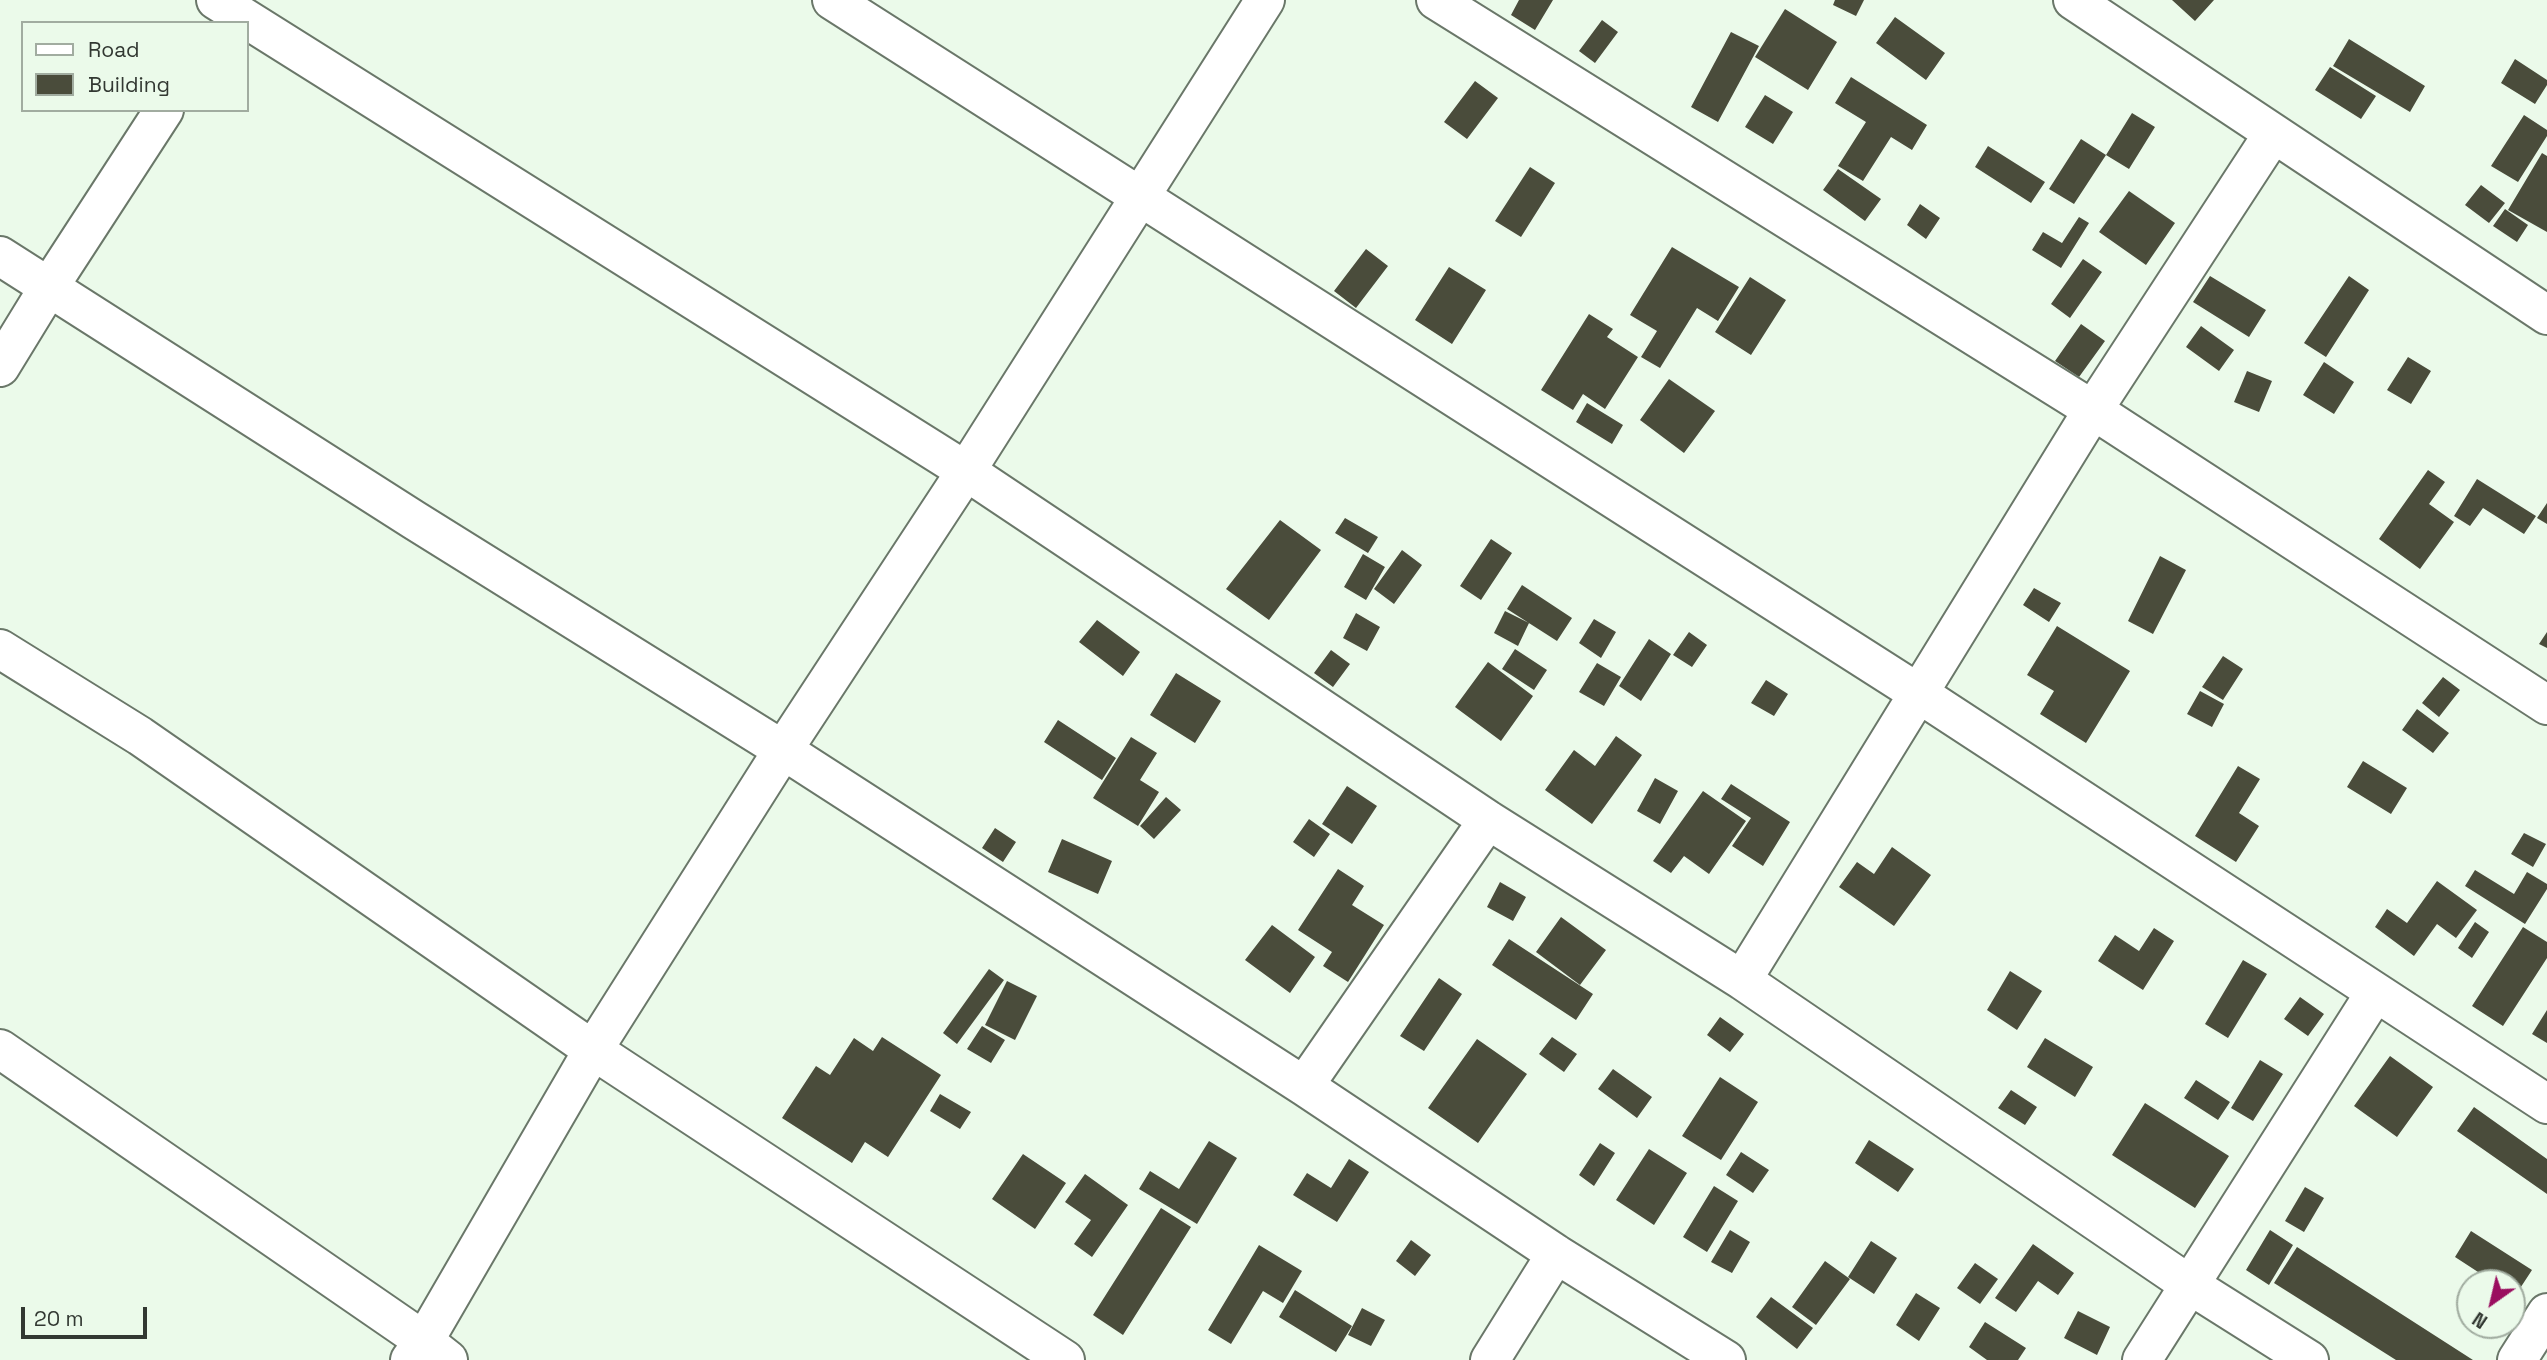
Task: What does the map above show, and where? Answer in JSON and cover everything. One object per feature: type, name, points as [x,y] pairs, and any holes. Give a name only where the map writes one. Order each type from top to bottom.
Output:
[{"type":"street","points":[[832,0],[1918,692],[2547,1104]]},
{"type":"street","points":[[0,1049],[427,1354],[593,1050],[1265,0]]},
{"type":"street","points":[[1436,0],[2093,410],[2547,705]]},
{"type":"street","points":[[2073,0],[2547,314]]},
{"type":"street","points":[[226,8],[247,21]]},
{"type":"street","points":[[248,22],[966,471],[1488,820],[1742,980],[2190,1285],[2309,1360]]},
{"type":"street","points":[[0,367],[163,112]]},
{"type":"street","points":[[1742,980],[2093,410],[2273,134]]},
{"type":"street","points":[[0,257],[783,750],[1304,1086],[1556,1254],[1726,1360]]},
{"type":"street","points":[[0,649],[140,736],[593,1050],[1065,1360]]},
{"type":"street","points":[[1304,1086],[1488,820]]},
{"type":"street","points":[[2142,1360],[2375,993]]},
{"type":"street","points":[[1490,1360],[1556,1254]]},
{"type":"street","points":[[2517,1360],[2547,1313]]},
{"type":"building","points":[[1519,0],[1553,0],[1535,30],[1511,15]]},
{"type":"building","points":[[1835,0],[1864,0],[1856,16],[1833,5]]},
{"type":"building","points":[[2172,0],[2214,0],[2195,21]]},
{"type":"building","points":[[1785,9],[1837,42],[1808,90],[1755,57]]},
{"type":"building","points":[[1895,17],[1945,53],[1926,80],[1876,43]]},
{"type":"building","points":[[1602,20],[1618,32],[1595,63],[1579,51]]},
{"type":"building","points":[[1731,32],[1759,46],[1718,122],[1691,107]]},
{"type":"building","points":[[2349,39],[2425,86],[2410,112],[2333,66]]},
{"type":"building","points":[[2515,59],[2547,80],[2547,85],[2535,104],[2501,83]]},
{"type":"building","points":[[2330,67],[2376,96],[2361,119],[2315,90]]},
{"type":"building","points":[[1851,77],[1927,125],[1912,150],[1891,137],[1863,181],[1838,166],[1866,122],[1835,103]]},
{"type":"building","points":[[1475,81],[1498,98],[1467,139],[1444,122]]},
{"type":"building","points":[[1765,95],[1793,112],[1773,144],[1745,127]]},
{"type":"building","points":[[2132,113],[2155,127],[2129,169],[2106,155]]},
{"type":"building","points":[[2524,115],[2547,130],[2547,136],[2518,182],[2491,166]]},
{"type":"building","points":[[2081,139],[2106,155],[2074,204],[2049,189]]},
{"type":"building","points":[[1988,146],[2045,182],[2031,203],[1975,167]]},
{"type":"building","points":[[2542,153],[2547,156],[2547,232],[2508,210]]},
{"type":"building","points":[[1530,167],[1555,183],[1521,237],[1495,221]]},
{"type":"building","points":[[1838,169],[1881,199],[1865,221],[1823,190]]},
{"type":"building","points":[[2481,185],[2505,203],[2489,223],[2465,205]]},
{"type":"building","points":[[2129,191],[2175,223],[2146,265],[2099,232]]},
{"type":"building","points":[[1920,204],[1940,218],[1926,239],[1907,225]]},
{"type":"building","points":[[2505,209],[2528,225],[2517,242],[2493,226]]},
{"type":"building","points":[[2079,217],[2089,223],[2061,268],[2032,250],[2043,232],[2062,243]]},
{"type":"building","points":[[1672,247],[1739,287],[1718,321],[1697,308],[1660,368],[1641,357],[1657,331],[1630,315]]},
{"type":"building","points":[[1366,249],[1388,266],[1356,308],[1334,291]]},
{"type":"building","points":[[2083,259],[2102,272],[2070,318],[2051,304]]},
{"type":"building","points":[[1449,267],[1486,290],[1452,344],[1415,320]]},
{"type":"building","points":[[2210,276],[2266,310],[2249,337],[2193,302]]},
{"type":"building","points":[[2349,276],[2369,290],[2326,357],[2304,343]]},
{"type":"building","points":[[1750,277],[1786,300],[1751,355],[1715,332]]},
{"type":"building","points":[[1589,314],[1613,329],[1607,337],[1638,357],[1605,409],[1583,394],[1573,410],[1541,390]]},
{"type":"building","points":[[2081,324],[2105,341],[2079,377],[2055,361]]},
{"type":"building","points":[[2201,326],[2234,350],[2219,371],[2186,347]]},
{"type":"building","points":[[2408,357],[2431,371],[2411,404],[2387,390]]},
{"type":"building","points":[[2324,362],[2354,382],[2334,414],[2303,395]]},
{"type":"building","points":[[2247,371],[2272,381],[2259,412],[2234,402]]},
{"type":"building","points":[[1669,379],[1715,411],[1684,453],[1640,420]]},
{"type":"building","points":[[1587,403],[1623,425],[1612,444],[1576,422]]},
{"type":"building","points":[[2428,470],[2445,482],[2429,504],[2454,522],[2420,569],[2379,539]]},
{"type":"building","points":[[2477,479],[2536,516],[2524,534],[2483,508],[2470,526],[2454,516]]},
{"type":"building","points":[[2547,503],[2547,524],[2537,518]]},
{"type":"building","points":[[1345,518],[1378,537],[1368,553],[1335,533]]},
{"type":"building","points":[[1280,520],[1321,550],[1269,620],[1226,589]]},
{"type":"building","points":[[1491,539],[1512,553],[1481,600],[1460,586]]},
{"type":"building","points":[[1402,550],[1422,565],[1394,604],[1374,589]]},
{"type":"building","points":[[1363,554],[1385,567],[1366,600],[1344,587]]},
{"type":"building","points":[[2160,556],[2186,570],[2153,634],[2128,621]]},
{"type":"building","points":[[1522,585],[1572,618],[1557,641],[1507,609]]},
{"type":"building","points":[[2034,588],[2061,603],[2049,622],[2023,605]]},
{"type":"building","points":[[1505,611],[1529,623],[1518,646],[1494,633]]},
{"type":"building","points":[[1356,613],[1380,627],[1367,651],[1343,638]]},
{"type":"building","points":[[1594,619],[1616,632],[1601,658],[1579,643]]},
{"type":"building","points":[[1097,620],[1140,652],[1123,676],[1079,642]]},
{"type":"building","points":[[2057,626],[2130,671],[2086,743],[2040,714],[2054,691],[2027,675]]},
{"type":"building","points":[[1689,632],[1707,645],[1692,667],[1673,655]]},
{"type":"building","points":[[2547,632],[2547,648],[2539,644]]},
{"type":"building","points":[[1649,639],[1671,654],[1641,701],[1619,686]]},
{"type":"building","points":[[1515,649],[1547,670],[1534,690],[1502,669]]},
{"type":"building","points":[[1331,650],[1350,664],[1333,687],[1314,673]]},
{"type":"building","points":[[2223,656],[2243,669],[2223,700],[2202,687]]},
{"type":"building","points":[[1488,662],[1533,696],[1501,741],[1455,707]]},
{"type":"building","points":[[1597,663],[1621,677],[1604,706],[1579,692]]},
{"type":"building","points":[[1176,673],[1221,701],[1195,743],[1150,715]]},
{"type":"building","points":[[2443,677],[2460,690],[2439,717],[2422,703]]},
{"type":"building","points":[[1766,680],[1788,694],[1774,716],[1751,703]]},
{"type":"building","points":[[2200,691],[2224,704],[2212,727],[2187,714]]},
{"type":"building","points":[[2417,709],[2449,733],[2433,753],[2402,730]]},
{"type":"building","points":[[1058,720],[1116,758],[1102,780],[1044,742]]},
{"type":"building","points":[[1616,736],[1642,755],[1592,824],[1545,790],[1574,750],[1595,766]]},
{"type":"building","points":[[1131,737],[1157,753],[1140,780],[1159,792],[1138,826],[1093,798]]},
{"type":"building","points":[[2363,761],[2407,788],[2391,814],[2347,787]]},
{"type":"building","points":[[2238,766],[2260,779],[2239,813],[2259,826],[2236,862],[2195,836]]},
{"type":"building","points":[[1655,778],[1678,791],[1660,824],[1637,811]]},
{"type":"building","points":[[1731,784],[1790,822],[1763,866],[1732,846],[1751,818],[1721,799]]},
{"type":"building","points":[[1347,786],[1377,806],[1352,844],[1322,824]]},
{"type":"building","points":[[1703,791],[1746,821],[1709,874],[1684,856],[1671,873],[1653,861]]},
{"type":"building","points":[[1166,797],[1181,810],[1154,839],[1140,826]]},
{"type":"building","points":[[1309,819],[1330,834],[1314,857],[1293,842]]},
{"type":"building","points":[[995,828],[1016,842],[1003,862],[982,848]]},
{"type":"building","points":[[2524,833],[2546,844],[2533,867],[2511,854]]},
{"type":"building","points":[[1062,839],[1112,861],[1098,894],[1048,872]]},
{"type":"building","points":[[1892,847],[1931,875],[1894,926],[1839,887],[1857,862],[1874,874]]},
{"type":"building","points":[[1338,869],[1364,886],[1352,905],[1384,925],[1348,982],[1323,966],[1332,952],[1298,930]]},
{"type":"building","points":[[2475,870],[2514,894],[2527,872],[2547,884],[2547,889],[2525,924],[2465,886]]},
{"type":"building","points":[[2437,881],[2477,910],[2456,938],[2437,924],[2414,956],[2375,927],[2387,909],[2407,923]]},
{"type":"building","points":[[1500,882],[1526,897],[1513,921],[1487,907]]},
{"type":"building","points":[[1561,917],[1606,950],[1580,985],[1536,952]]},
{"type":"building","points":[[2475,922],[2489,932],[2472,958],[2458,948]]},
{"type":"building","points":[[1272,925],[1315,957],[1290,993],[1245,960]]},
{"type":"building","points":[[2523,927],[2547,942],[2547,958],[2503,1026],[2472,1006]]},
{"type":"building","points":[[2154,928],[2174,941],[2143,990],[2098,961],[2115,935],[2139,951]]},
{"type":"building","points":[[1509,939],[1593,994],[1576,1020],[1492,965]]},
{"type":"building","points":[[2243,960],[2267,974],[2228,1038],[2205,1024]]},
{"type":"building","points":[[989,969],[1004,980],[957,1044],[943,1033]]},
{"type":"building","points":[[2010,971],[2042,991],[2017,1030],[1987,1010]]},
{"type":"building","points":[[1439,978],[1462,994],[1424,1051],[1400,1036]]},
{"type":"building","points":[[1007,981],[1037,996],[1015,1040],[985,1025]]},
{"type":"building","points":[[2300,997],[2324,1014],[2308,1036],[2284,1019]]},
{"type":"building","points":[[2547,1010],[2547,1043],[2532,1034]]},
{"type":"building","points":[[1720,1017],[1744,1034],[1730,1052],[1707,1035]]},
{"type":"building","points":[[982,1026],[1005,1040],[991,1063],[967,1049]]},
{"type":"building","points":[[882,1037],[941,1075],[888,1157],[865,1142],[852,1163],[782,1118],[816,1066],[830,1075],[854,1038],[873,1051]]},
{"type":"building","points":[[1552,1037],[1577,1054],[1564,1072],[1539,1054]]},
{"type":"building","points":[[2045,1038],[2093,1067],[2075,1097],[2027,1067]]},
{"type":"building","points":[[1477,1039],[1527,1074],[1478,1143],[1428,1108]]},
{"type":"building","points":[[2390,1056],[2433,1087],[2397,1137],[2354,1106]]},
{"type":"building","points":[[2260,1060],[2283,1074],[2253,1121],[2231,1108]]},
{"type":"building","points":[[1613,1069],[1652,1097],[1637,1118],[1598,1089]]},
{"type":"building","points":[[1720,1077],[1758,1102],[1721,1160],[1682,1136]]},
{"type":"building","points":[[2196,1080],[2230,1102],[2218,1120],[2184,1098]]},
{"type":"building","points":[[2011,1090],[2037,1107],[2025,1125],[1998,1108]]},
{"type":"building","points":[[940,1094],[971,1112],[960,1129],[930,1111]]},
{"type":"building","points":[[2145,1103],[2229,1156],[2195,1208],[2112,1155]]},
{"type":"building","points":[[2474,1107],[2547,1159],[2547,1194],[2457,1131]]},
{"type":"building","points":[[1869,1140],[1914,1169],[1898,1192],[1855,1163]]},
{"type":"building","points":[[1209,1141],[1237,1158],[1197,1224],[1139,1189],[1150,1171],[1179,1189]]},
{"type":"building","points":[[1600,1143],[1615,1153],[1594,1186],[1579,1175]]},
{"type":"building","points":[[1649,1149],[1687,1173],[1654,1225],[1616,1200]]},
{"type":"building","points":[[1741,1152],[1769,1170],[1753,1193],[1726,1175]]},
{"type":"building","points":[[1023,1154],[1066,1183],[1035,1229],[992,1199]]},
{"type":"building","points":[[1349,1159],[1369,1172],[1337,1222],[1293,1195],[1307,1173],[1331,1188]]},
{"type":"building","points":[[1085,1174],[1128,1205],[1092,1257],[1074,1244],[1091,1220],[1065,1202]]},
{"type":"building","points":[[1714,1186],[1738,1201],[1707,1252],[1683,1237]]},
{"type":"building","points":[[2305,1187],[2324,1198],[2304,1232],[2285,1221]]},
{"type":"building","points":[[1161,1208],[1191,1227],[1123,1335],[1093,1315]]},
{"type":"building","points":[[1730,1230],[1750,1242],[1732,1273],[1711,1262]]},
{"type":"building","points":[[2270,1230],[2293,1245],[2269,1285],[2246,1270]]},
{"type":"building","points":[[2471,1231],[2532,1270],[2526,1279],[2526,1269],[2473,1269],[2455,1257]]},
{"type":"building","points":[[1411,1240],[1431,1255],[1415,1276],[1396,1261]]},
{"type":"building","points":[[1871,1241],[1897,1258],[1874,1294],[1848,1277]]},
{"type":"building","points":[[2033,1244],[2074,1273],[2058,1295],[2038,1281],[2016,1312],[1995,1298]]},
{"type":"building","points":[[1259,1245],[1302,1271],[1283,1303],[1263,1291],[1231,1344],[1208,1330]]},
{"type":"building","points":[[2297,1247],[2473,1360],[2396,1360],[2274,1283]]},
{"type":"building","points":[[1825,1261],[1850,1279],[1816,1325],[1792,1307]]},
{"type":"building","points":[[1975,1263],[1998,1279],[1980,1304],[1957,1288]]},
{"type":"building","points":[[1295,1290],[1352,1326],[1336,1352],[1279,1317]]},
{"type":"building","points":[[1916,1293],[1940,1308],[1919,1341],[1896,1325]]},
{"type":"building","points":[[1771,1297],[1813,1328],[1797,1349],[1756,1317]]},
{"type":"building","points":[[1362,1308],[1385,1320],[1371,1346],[1348,1335]]},
{"type":"building","points":[[2078,1311],[2110,1327],[2097,1355],[2064,1338]]},
{"type":"building","points":[[1985,1322],[2026,1348],[2018,1360],[1987,1360],[1969,1347]]}]
